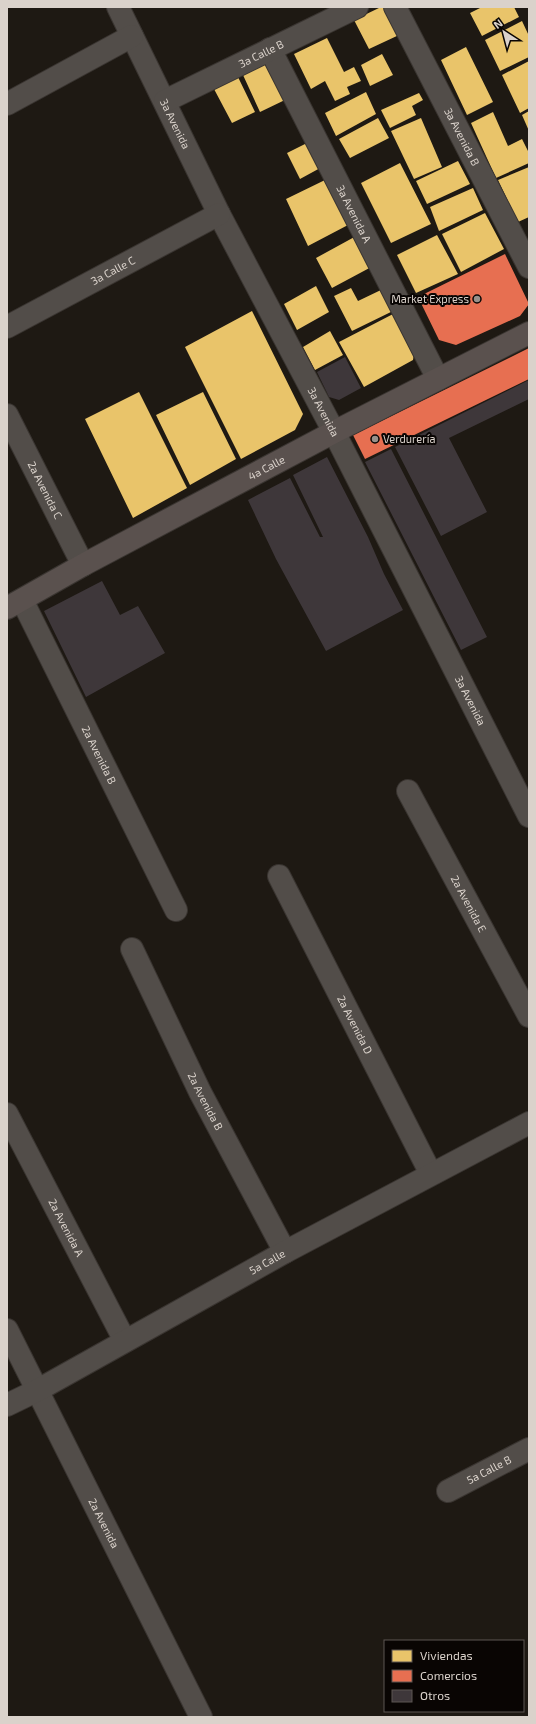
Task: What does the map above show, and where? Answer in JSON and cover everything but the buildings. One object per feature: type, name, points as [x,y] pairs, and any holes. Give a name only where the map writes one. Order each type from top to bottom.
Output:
[{"type":"main road","name":"4a Calle","points":[[15,604],[83,565],[334,432],[529,333]]},
{"type":"street","name":"3a Avenida","points":[[118,7],[220,214],[334,432],[529,816]]},
{"type":"street","name":"3a Calle B","points":[[165,101],[358,7]]},
{"type":"street","name":"3a Avenida B","points":[[395,7],[529,267]]},
{"type":"street","points":[[7,104],[132,36]]},
{"type":"street","name":"3a Avenida A","points":[[270,49],[438,379]]},
{"type":"street","name":"3a Calle C","points":[[7,327],[220,214]]},
{"type":"street","name":"2a Avenida C","points":[[7,415],[83,565]]},
{"type":"street","name":"2a Avenida B","points":[[15,604],[176,910]]},
{"type":"street","name":"2a Avenida E","points":[[408,790],[529,1016]]},
{"type":"street","name":"2a Avenida D","points":[[278,876],[431,1174]]},
{"type":"street","name":"2a Avenida B","points":[[132,948],[200,1092],[285,1252]]},
{"type":"street","name":"2a Avenida A","points":[[7,1114],[125,1341]]},
{"type":"street","name":"5a Calle","points":[[7,1405],[38,1390],[285,1252],[529,1123]]},
{"type":"street","name":"2a Avenida","points":[[7,1330],[201,1717]]},
{"type":"street","name":"5a Calle B","points":[[448,1491],[529,1449]]},
{"type":"place","name":"Market Express","points":[[477,299]]},
{"type":"place","name":"Verdurería","points":[[375,439]]}]
